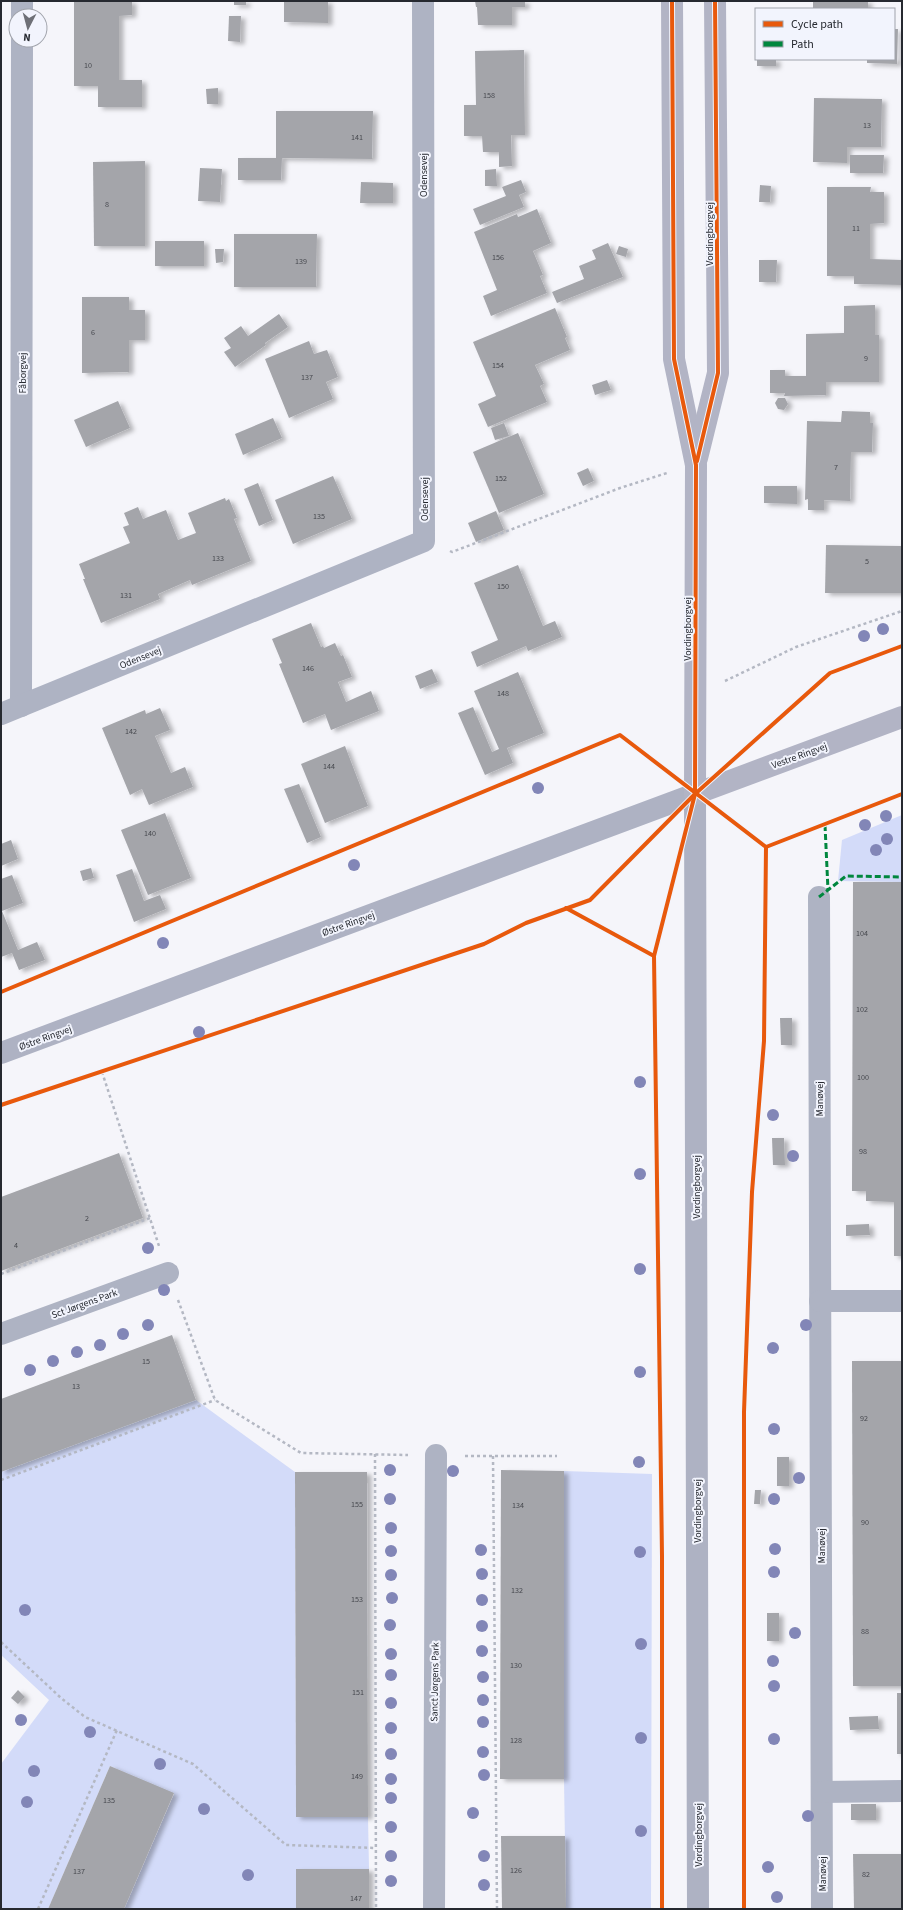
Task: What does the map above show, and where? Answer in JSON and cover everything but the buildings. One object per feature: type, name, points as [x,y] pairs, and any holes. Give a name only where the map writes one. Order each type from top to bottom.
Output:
[{"type":"main road","name":"Vordingborgvej","points":[[672,1],[674,359],[696,465],[694,696],[695,794]]},
{"type":"main road","name":"Vordingborgvej","points":[[696,465],[718,373],[715,1]]},
{"type":"main road","name":"Vestre Ringvej","points":[[695,794],[902,716]]},
{"type":"street","name":"Odensevej","points":[[1,714],[424,541],[423,1]]},
{"type":"street","name":"Fåborgvej","points":[[21,706],[22,48]]},
{"type":"street","name":"Østre Ringvej","points":[[1,1053],[695,794]]},
{"type":"street","name":"Vordingborgvej","points":[[695,794],[698,1909]]},
{"type":"street","name":"Manøvej","points":[[818,897],[822,1909]]},
{"type":"street","name":"Sct Jørgens Park","points":[[1,1334],[168,1272]]},
{"type":"street","points":[[820,1301],[902,1301]]},
{"type":"street","name":"Sanct Jørgens Park","points":[[434,1909],[436,1455]]},
{"type":"street","points":[[822,1792],[902,1791]]},
{"type":"path","points":[[424,541],[452,552],[620,488],[696,465]]},
{"type":"path","points":[[694,696],[796,647],[902,612]]},
{"type":"path","points":[[95,1074],[109,1069]]},
{"type":"path","points":[[102,1072],[168,1272],[215,1400],[301,1453],[557,1456]]},
{"type":"path","points":[[1,1274],[150,1218]]},
{"type":"path","points":[[1,1480],[215,1400]]},
{"type":"path","points":[[375,1454],[376,1909]]},
{"type":"path","points":[[493,1456],[497,1909]]},
{"type":"path","points":[[1,1642],[61,1698],[86,1717],[193,1764],[286,1845],[376,1848]]},
{"type":"path","points":[[38,1909],[116,1730]]},
{"type":"shaded area","points":[[902,815],[902,882],[838,881],[842,840]]},
{"type":"shaded area","points":[[196,1400],[295,1472],[296,1817],[368,1817],[369,1869],[296,1869],[296,1909],[124,1909],[174,1794],[110,1766],[48,1909],[1,1909],[1,1764],[49,1700],[1,1655],[1,1472]]},
{"type":"shaded area","points":[[564,1471],[652,1474],[651,1909],[566,1909],[564,1779]]},
{"type":"marked path","points":[[825,825],[828,890]]},
{"type":"marked path","points":[[819,897],[846,876],[902,877]]},
{"type":"cycle path","points":[[662,1909],[662,1556],[654,956],[695,794],[696,465],[674,359],[672,1]]},
{"type":"cycle path","points":[[697,461],[718,373],[715,1]]},
{"type":"cycle path","points":[[1,1105],[484,944],[526,923],[590,900],[695,794],[830,673],[902,646]]},
{"type":"cycle path","points":[[1,992],[620,735],[766,847]]},
{"type":"cycle path","points":[[766,847],[902,794]]},
{"type":"cycle path","points":[[744,1909],[744,1412],[752,1192],[764,1041],[766,847]]},
{"type":"cycle path","points":[[566,908],[654,956]]}]
